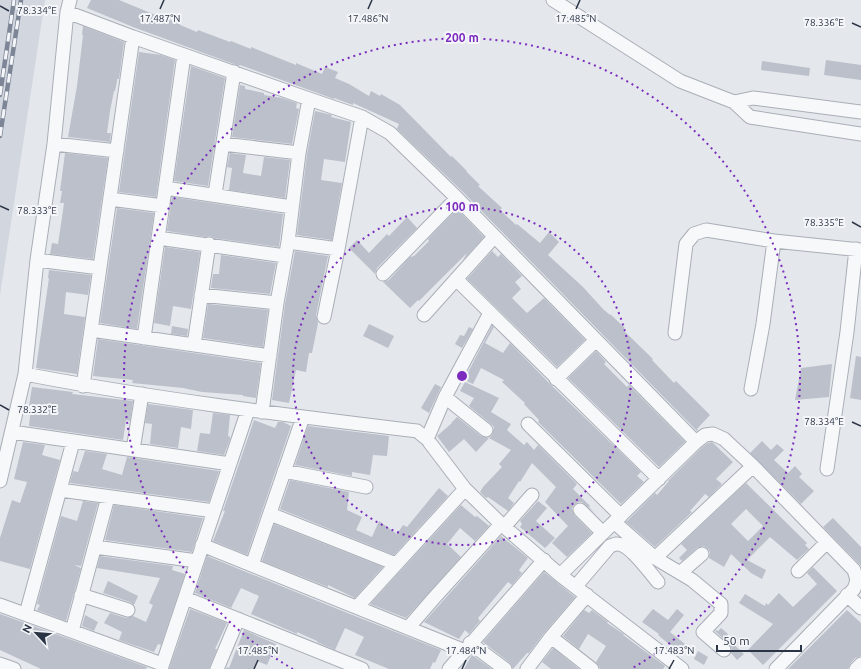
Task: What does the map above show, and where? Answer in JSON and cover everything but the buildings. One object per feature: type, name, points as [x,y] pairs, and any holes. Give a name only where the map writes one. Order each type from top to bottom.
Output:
[{"type":"street","points":[[553,0],[680,82],[734,102],[750,117],[861,134]]},
{"type":"street","points":[[0,481],[25,374],[37,260],[54,144],[69,6],[133,37],[362,117],[390,133],[457,198],[696,442]]},
{"type":"street","points":[[83,386],[133,37]]},
{"type":"street","points":[[144,338],[184,54]]},
{"type":"street","points":[[215,194],[234,72]]},
{"type":"street","points":[[734,102],[753,98],[861,112]]},
{"type":"street","points":[[262,412],[277,303],[288,242],[299,153],[309,99]]},
{"type":"street","points":[[324,317],[362,117]]},
{"type":"street","points":[[54,144],[117,151]]},
{"type":"street","points":[[223,144],[299,153]]},
{"type":"street","points":[[165,188],[215,194],[292,207]]},
{"type":"street","points":[[383,274],[457,198]]},
{"type":"street","points":[[110,199],[163,206]]},
{"type":"street","points":[[675,333],[686,244],[694,234],[706,230],[774,241],[858,250],[827,470]]},
{"type":"street","points":[[424,314],[494,237]]},
{"type":"street","points":[[158,238],[209,244],[285,256]]},
{"type":"street","points":[[751,389],[763,324],[774,241]]},
{"type":"street","points":[[288,242],[338,249]]},
{"type":"street","points":[[194,345],[209,244]]},
{"type":"street","points":[[37,260],[100,268]]},
{"type":"street","points":[[456,279],[658,479]]},
{"type":"street","points":[[201,295],[277,303]]},
{"type":"street","points":[[427,439],[445,397],[490,313]]},
{"type":"street","points":[[91,330],[270,356]]},
{"type":"street","points":[[556,379],[596,340]]},
{"type":"street","points":[[25,374],[83,386],[248,410],[417,430],[427,439],[465,489],[503,526],[560,575],[682,669]]},
{"type":"street","points":[[133,450],[142,394]]},
{"type":"street","points":[[445,397],[486,430]]},
{"type":"street","points":[[0,604],[161,666],[248,410]]},
{"type":"street","points":[[252,565],[303,416]]},
{"type":"street","points":[[528,424],[655,558],[692,580],[721,604],[721,613],[703,632],[724,650]]},
{"type":"street","points":[[12,432],[230,464]]},
{"type":"street","points":[[560,575],[696,442],[705,435],[713,434],[724,439],[753,466],[854,570],[858,580],[854,589],[776,669]]},
{"type":"street","points":[[26,614],[73,442]]},
{"type":"street","points":[[655,558],[753,466]]},
{"type":"street","points":[[284,471],[366,487]]},
{"type":"street","points":[[357,607],[465,489]]},
{"type":"street","points":[[60,490],[214,511]]},
{"type":"street","points":[[408,628],[434,598],[532,495]]},
{"type":"street","points":[[72,631],[108,497]]},
{"type":"street","points":[[580,510],[603,533]]},
{"type":"street","points":[[270,514],[396,564]]},
{"type":"street","points":[[798,571],[827,542]]},
{"type":"street","points":[[576,586],[610,546],[616,544],[621,544],[630,549],[658,582]]},
{"type":"street","points":[[202,545],[408,628],[468,647],[505,669]]},
{"type":"street","points":[[95,547],[197,561]]},
{"type":"street","points":[[680,573],[702,554]]},
{"type":"street","points":[[449,669],[544,560]]},
{"type":"street","points":[[81,595],[128,610]]},
{"type":"street","points":[[527,669],[551,637],[587,595]]},
{"type":"street","points":[[847,595],[861,608]]},
{"type":"street","points":[[185,598],[362,669]]},
{"type":"street","points":[[217,669],[238,619]]},
{"type":"street","points":[[551,637],[592,669]]},
{"type":"street","points":[[0,664],[14,669]]},
{"type":"street","points":[[856,669],[861,664]]},
{"type":"shaded area","points":[[0,0],[45,0],[0,295]]},
{"type":"railway","points":[[0,95],[14,0]]},
{"type":"railway","points":[[0,136],[21,0]]}]
